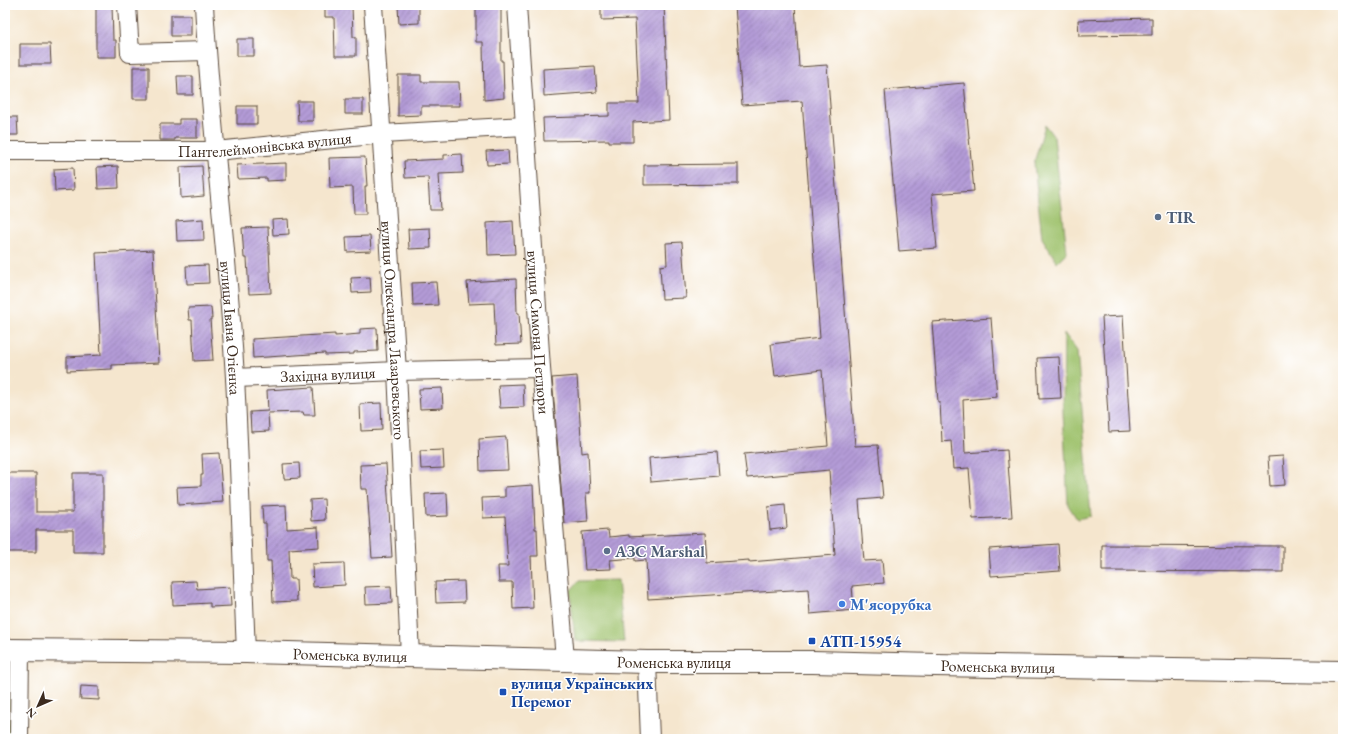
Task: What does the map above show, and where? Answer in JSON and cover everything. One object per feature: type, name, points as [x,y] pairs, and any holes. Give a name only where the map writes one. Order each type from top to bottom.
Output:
[{"type":"main road","name":"Роменська вулиця","points":[[12,650],[246,652],[647,662],[813,662],[1343,672]]},
{"type":"street","points":[[127,5],[130,53],[207,51]]},
{"type":"street","name":"вулиця Івана Огієнка","points":[[204,5],[235,378],[246,652]]},
{"type":"street","name":"вулиця Олександра Лазаревського","points":[[373,5],[397,371],[410,656]]},
{"type":"street","name":"вулиця Симона Петлюри","points":[[517,5],[541,368],[564,659]]},
{"type":"street","name":"Пантелеймонівська вулиця","points":[[5,151],[216,151],[382,134],[524,126]]},
{"type":"street","name":"Західна вулиця","points":[[235,378],[397,371],[541,368]]},
{"type":"street","points":[[12,650],[19,739]]},
{"type":"street","points":[[647,662],[650,739]]},
{"type":"green space","points":[[1045,125],[1054,137],[1067,252],[1057,262],[1042,238],[1034,163]]},
{"type":"green space","points":[[1064,333],[1077,351],[1091,516],[1077,519],[1068,505],[1063,412]]},
{"type":"green space","points":[[618,580],[624,642],[575,641],[570,591],[579,581]]},
{"type":"green space","points":[[5,666],[9,666],[10,739],[5,739]]},
{"type":"building","points":[[96,5],[112,5],[113,40],[116,40],[116,57],[96,57]]},
{"type":"building","points":[[325,5],[352,5],[353,37],[356,37],[356,56],[335,56],[334,17],[325,17]]},
{"type":"building","points":[[398,5],[419,5],[419,23],[399,24]]},
{"type":"building","points":[[601,5],[664,5],[669,120],[633,122],[633,142],[609,142],[609,140],[544,141],[543,118],[609,116],[609,103],[639,103],[635,19],[601,20]]},
{"type":"building","points":[[735,5],[795,5],[799,67],[827,65],[855,446],[878,445],[883,498],[859,500],[864,561],[882,560],[884,583],[852,586],[854,610],[810,614],[808,589],[648,599],[646,560],[635,561],[635,558],[610,560],[611,569],[585,570],[582,532],[608,530],[609,537],[705,533],[707,563],[749,560],[749,562],[835,555],[829,470],[747,478],[744,454],[828,446],[822,370],[775,376],[771,344],[820,338],[802,101],[742,105]]},
{"type":"building","points":[[476,6],[501,6],[501,61],[503,61],[504,98],[484,100],[483,42],[476,42]]},
{"type":"building","points":[[171,15],[191,15],[191,36],[171,36]]},
{"type":"building","points":[[1152,18],[1152,35],[1079,36],[1078,20]]},
{"type":"building","points":[[237,39],[254,39],[254,56],[237,56]]},
{"type":"building","points":[[20,44],[50,44],[51,64],[20,64]]},
{"type":"building","points":[[595,66],[597,92],[544,96],[543,69]]},
{"type":"building","points":[[133,67],[149,67],[149,99],[133,99]]},
{"type":"building","points":[[398,75],[421,75],[421,82],[459,82],[460,106],[421,106],[421,115],[398,116]]},
{"type":"building","points":[[177,76],[193,76],[193,95],[178,95]]},
{"type":"building","points":[[964,83],[974,191],[932,194],[937,248],[899,251],[885,90]]},
{"type":"building","points":[[345,99],[363,99],[363,114],[345,114]]},
{"type":"building","points":[[297,101],[313,101],[313,121],[298,121]]},
{"type":"building","points":[[237,106],[257,106],[257,124],[237,124]]},
{"type":"building","points":[[5,117],[17,117],[18,135],[5,135]]},
{"type":"building","points":[[179,119],[197,119],[197,138],[160,140],[160,124],[179,124]]},
{"type":"building","points":[[508,150],[509,164],[487,165],[486,151]]},
{"type":"building","points":[[462,154],[463,173],[439,174],[441,210],[430,210],[428,177],[405,178],[404,161],[444,159],[444,155]]},
{"type":"building","points":[[365,157],[367,186],[365,186],[366,214],[354,214],[353,187],[330,188],[329,158]]},
{"type":"building","points":[[286,163],[286,180],[267,181],[267,178],[238,179],[237,165]]},
{"type":"building","points":[[738,164],[738,184],[644,185],[644,165]]},
{"type":"building","points":[[118,166],[119,188],[98,189],[97,167]]},
{"type":"building","points":[[202,166],[204,196],[181,198],[180,167]]},
{"type":"building","points":[[73,168],[74,190],[55,191],[54,169]]},
{"type":"building","points":[[203,219],[204,240],[177,241],[176,221]]},
{"type":"building","points":[[288,219],[289,234],[273,235],[272,220]]},
{"type":"building","points":[[513,221],[515,254],[488,255],[487,223]]},
{"type":"building","points":[[268,227],[271,293],[249,294],[247,258],[244,258],[242,228]]},
{"type":"building","points":[[430,228],[431,248],[409,249],[408,229]]},
{"type":"building","points":[[370,236],[371,251],[347,252],[346,237]]},
{"type":"building","points":[[682,242],[686,298],[662,299],[660,266],[667,265],[666,243]]},
{"type":"building","points":[[153,250],[159,363],[112,365],[112,369],[67,371],[67,357],[101,355],[96,253]]},
{"type":"building","points":[[208,265],[209,283],[187,284],[186,266]]},
{"type":"building","points":[[370,277],[371,292],[352,293],[351,278]]},
{"type":"building","points":[[516,279],[517,313],[519,313],[521,344],[496,345],[494,303],[469,304],[467,282]]},
{"type":"building","points":[[436,282],[438,305],[413,306],[412,283]]},
{"type":"building","points":[[211,307],[212,319],[210,319],[213,360],[194,361],[192,320],[189,320],[188,308]]},
{"type":"building","points":[[1123,316],[1130,431],[1109,432],[1102,317]]},
{"type":"building","points":[[991,318],[997,397],[963,400],[965,453],[1007,450],[1012,517],[973,519],[969,468],[953,469],[951,441],[942,442],[940,402],[938,402],[932,322]]},
{"type":"building","points":[[377,328],[378,351],[354,352],[354,354],[325,355],[325,353],[253,358],[252,339],[360,334],[360,329]]},
{"type":"building","points":[[1059,357],[1061,398],[1039,399],[1037,358]]},
{"type":"building","points":[[577,376],[582,453],[588,452],[590,493],[586,493],[588,521],[564,523],[552,378]]},
{"type":"building","points":[[523,384],[524,407],[500,408],[498,385]]},
{"type":"building","points":[[313,387],[315,415],[304,415],[303,412],[268,413],[269,431],[251,432],[250,412],[268,411],[267,390]]},
{"type":"building","points":[[442,388],[443,408],[420,409],[419,389]]},
{"type":"building","points":[[381,403],[382,430],[361,431],[360,404]]},
{"type":"building","points":[[506,437],[508,470],[480,471],[479,439]]},
{"type":"building","points":[[443,450],[444,468],[421,469],[420,451]]},
{"type":"building","points":[[717,452],[719,476],[651,482],[649,458]]},
{"type":"building","points":[[219,453],[223,502],[178,505],[177,487],[201,486],[201,475],[203,475],[202,454]]},
{"type":"building","points":[[1283,456],[1285,485],[1270,486],[1268,457]]},
{"type":"building","points":[[299,463],[300,478],[284,479],[283,464]]},
{"type":"building","points":[[386,464],[392,557],[372,558],[367,489],[361,489],[360,465]]},
{"type":"building","points":[[8,473],[36,473],[36,512],[73,512],[73,473],[103,473],[103,552],[73,552],[73,530],[36,530],[36,552],[8,552]]},
{"type":"building","points":[[533,485],[538,556],[531,556],[533,608],[513,609],[512,582],[499,582],[498,566],[508,566],[505,517],[483,518],[482,498],[505,497],[505,487]]},
{"type":"building","points":[[447,493],[448,516],[426,517],[425,494]]},
{"type":"building","points":[[324,499],[325,520],[311,521],[310,500]]},
{"type":"building","points":[[286,505],[287,529],[318,527],[319,547],[289,549],[290,579],[296,579],[297,601],[273,602],[271,561],[267,561],[266,523],[263,523],[262,506]]},
{"type":"building","points":[[785,505],[787,528],[770,530],[768,507]]},
{"type":"building","points":[[1058,544],[1060,571],[991,576],[989,549]]},
{"type":"building","points":[[1102,545],[1283,546],[1283,572],[1102,571]]},
{"type":"building","points":[[344,563],[345,585],[313,587],[312,564]]},
{"type":"building","points":[[196,581],[197,589],[230,587],[231,606],[210,607],[210,603],[173,605],[172,582]]},
{"type":"building","points":[[464,581],[465,602],[436,603],[435,582]]},
{"type":"building","points":[[391,586],[392,603],[366,604],[365,587]]},
{"type":"building","points":[[81,686],[99,687],[99,700],[80,699]]},
{"type":"place","name":"TIR","points":[[1158,217]]},
{"type":"place","name":"АЗС Marshal","points":[[607,551]]},
{"type":"place","name":"М'ясорубка","points":[[842,604]]},
{"type":"place","name":"АТП-15954","points":[[812,641]]},
{"type":"place","name":"вулиця Українських Перемог","points":[[503,692]]}]
